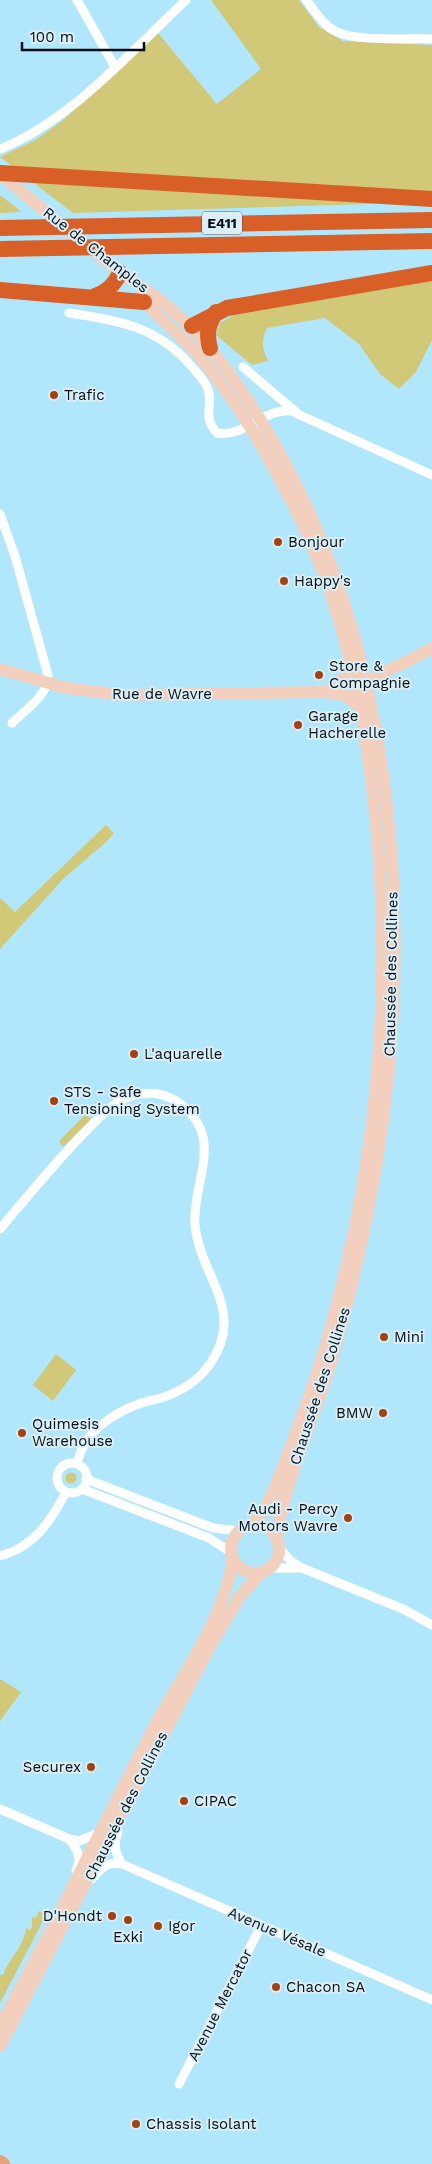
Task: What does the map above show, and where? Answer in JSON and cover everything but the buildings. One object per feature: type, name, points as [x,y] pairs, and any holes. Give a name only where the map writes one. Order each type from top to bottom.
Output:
[{"type":"highway","points":[[3,177],[432,199]]},
{"type":"highway","name":"E411","points":[[0,228],[432,220]]},
{"type":"highway","name":"E411","points":[[0,249],[432,241]]},
{"type":"highway","points":[[192,326],[226,308],[432,273]]},
{"type":"highway","points":[[95,296],[126,282]]},
{"type":"highway","points":[[0,290],[95,296],[144,302]]},
{"type":"highway","points":[[210,348],[207,334],[210,321],[216,312]]},
{"type":"main road","name":"Rue de Champles","points":[[3,177],[126,282]]},
{"type":"main road","name":"Chaussée des Collines","points":[[126,282],[182,338],[210,370],[227,391],[249,426],[303,524],[355,656]]},
{"type":"main road","points":[[126,282],[158,305],[178,324],[192,326]]},
{"type":"main road","name":"Chaussée des Collines","points":[[192,326],[210,348],[260,420],[295,480],[319,532],[341,591],[382,771],[393,886],[395,949],[388,1089],[367,1216],[342,1325],[327,1375],[283,1500],[278,1543]]},
{"type":"main road","points":[[362,687],[385,670],[400,665],[432,648]]},
{"type":"main road","points":[[326,692],[341,682],[346,676],[355,656],[385,670]]},
{"type":"main road","name":"Rue de Wavre","points":[[0,669],[48,684],[84,691],[122,695],[326,692],[344,695],[360,707]]},
{"type":"main road","name":"Chaussée des Collines","points":[[245,1528],[263,1511],[273,1493],[302,1417],[336,1307],[360,1204],[376,1085],[382,1010],[384,947],[379,846],[371,771],[360,707],[362,687]]},
{"type":"main road","points":[[245,1528],[265,1528],[278,1543],[278,1556],[265,1570],[247,1572],[241,1569],[232,1556],[233,1541],[245,1528]]},
{"type":"main road","name":"Chaussée des Collines","points":[[0,2026],[223,1600],[230,1577],[232,1556]]},
{"type":"main road","name":"Chaussée des Collines","points":[[0,2046],[84,1890],[154,1751],[230,1610],[240,1596],[265,1570]]},
{"type":"street","points":[[77,0],[115,67]]},
{"type":"street","points":[[0,150],[43,127],[75,103],[186,0]]},
{"type":"street","points":[[306,0],[323,22],[334,31],[348,36],[432,39]]},
{"type":"street","points":[[69,313],[114,320],[132,325],[163,340],[181,353],[202,379],[208,390],[208,419],[217,433],[231,434],[283,410],[299,414],[432,475]]},
{"type":"street","points":[[243,367],[299,414]]},
{"type":"street","points":[[0,514],[15,556],[47,665],[48,684],[43,692],[12,722]]},
{"type":"street","points":[[0,1229],[63,1154],[98,1119],[119,1102],[138,1094],[165,1095],[190,1112],[200,1129],[205,1147],[194,1204],[195,1226],[205,1262],[224,1308],[223,1328],[219,1345],[210,1363],[199,1378],[181,1390],[139,1404],[116,1415],[100,1427],[85,1443],[76,1464]]},
{"type":"street","points":[[76,1464],[84,1471],[86,1478],[82,1489],[76,1492],[66,1492],[58,1483],[58,1473],[66,1465],[76,1464]]},
{"type":"street","points":[[86,1478],[214,1528],[245,1528]]},
{"type":"street","points":[[82,1489],[209,1538],[232,1556]]},
{"type":"street","points":[[0,1556],[26,1545],[42,1532],[66,1492]]},
{"type":"street","points":[[278,1543],[291,1561],[302,1568],[403,1609],[432,1625]]},
{"type":"street","points":[[265,1570],[302,1568]]},
{"type":"street","points":[[122,1864],[116,1855],[114,1843],[148,1773],[154,1751]]},
{"type":"street","points":[[0,1809],[70,1839],[79,1841],[89,1839],[100,1832]]},
{"type":"street","points":[[35,1962],[37,1945],[80,1864],[76,1848],[70,1839]]},
{"type":"street","points":[[84,1890],[105,1865],[113,1862],[122,1864]]},
{"type":"street","name":"Avenue Vésale","points":[[122,1864],[432,2000]]},
{"type":"street","name":"Avenue Mercator","points":[[179,2084],[260,1926]]},
{"type":"shaded area","points":[[211,0],[299,0],[319,27],[343,41],[432,45],[432,202],[73,213],[0,157],[37,139],[62,121],[158,33],[217,104],[261,69]]},
{"type":"shaded area","points":[[0,195],[22,212],[0,213]]},
{"type":"shaded area","points":[[432,279],[432,340],[416,372],[399,389],[380,374],[359,344],[325,318],[267,328],[263,344],[268,361],[252,365],[216,335],[220,323],[234,315]]},
{"type":"shaded area","points":[[106,825],[114,833],[63,879],[0,949],[0,898],[15,912]]},
{"type":"shaded area","points":[[86,1114],[91,1119],[62,1146],[59,1141]]},
{"type":"shaded area","points":[[56,1354],[76,1370],[53,1401],[33,1385]]},
{"type":"shaded area","points":[[71,1472],[77,1478],[71,1484],[65,1478]]},
{"type":"shaded area","points":[[0,1679],[21,1692],[0,1721]]},
{"type":"shaded area","points":[[39,1911],[46,1915],[0,2003],[0,1975],[3,1975],[19,1947],[26,1928],[30,1930],[32,1928],[32,1917],[36,1918]]},
{"type":"place","name":"Trafic","points":[[54,395]]},
{"type":"place","name":"Bonjour","points":[[278,542]]},
{"type":"place","name":"Happy's","points":[[284,581]]},
{"type":"place","name":"Store & Compagnie","points":[[319,675]]},
{"type":"place","name":"Garage Hacherelle","points":[[298,725]]},
{"type":"place","name":"L'aquarelle","points":[[134,1054]]},
{"type":"place","name":"STS - Safe Tensioning System","points":[[54,1101]]},
{"type":"place","name":"Mini","points":[[384,1337]]},
{"type":"place","name":"BMW","points":[[383,1413]]},
{"type":"place","name":"Quimesis Warehouse","points":[[22,1433]]},
{"type":"place","name":"Audi - Percy Motors Wavre","points":[[348,1518]]},
{"type":"place","name":"Securex","points":[[91,1767]]},
{"type":"place","name":"CIPAC","points":[[184,1801]]},
{"type":"place","name":"D'Hondt","points":[[112,1916]]},
{"type":"place","name":"Exki","points":[[128,1920]]},
{"type":"place","name":"Igor","points":[[158,1926]]},
{"type":"place","name":"Chacon SA","points":[[276,1987]]},
{"type":"place","name":"Chassis Isolant","points":[[136,2124]]}]
